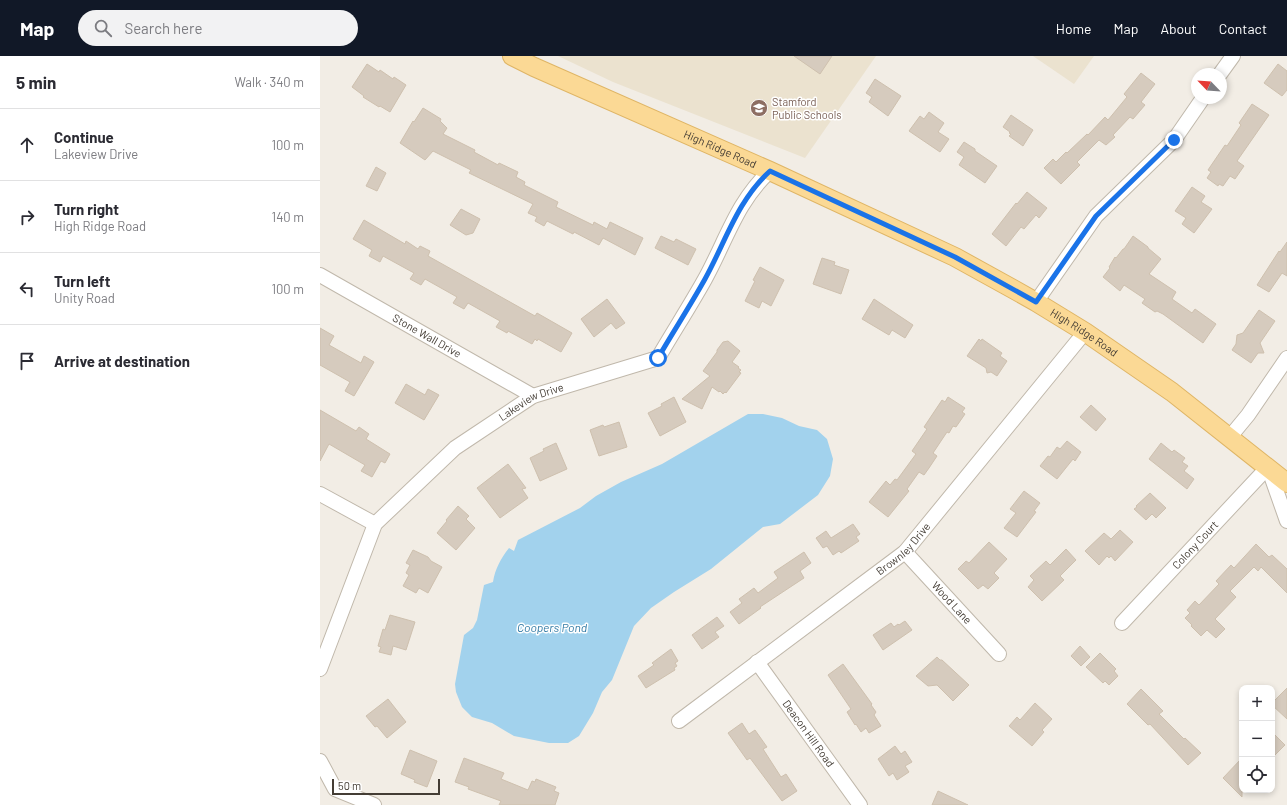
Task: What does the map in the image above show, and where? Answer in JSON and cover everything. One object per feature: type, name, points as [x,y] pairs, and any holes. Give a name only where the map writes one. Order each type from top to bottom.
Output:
[{"type":"main road","name":"High Ridge Road","points":[[512,56],[770,171],[955,257],[1036,302],[1085,332],[1172,392],[1287,483]]},
{"type":"street","points":[[1224,68],[1232,56]]},
{"type":"street","points":[[1036,302],[1096,216],[1174,140],[1199,104]]},
{"type":"street","name":"Lakeview Drive","points":[[320,669],[375,524],[455,448],[533,396],[658,358],[705,279],[743,203],[760,180],[770,171]]},
{"type":"street","name":"Stone Wall Drive","points":[[320,275],[533,396]]},
{"type":"street","name":"Brownley Drive","points":[[679,721],[905,552],[1085,332]]},
{"type":"street","points":[[1229,438],[1248,415],[1287,358]]},
{"type":"street","points":[[1268,467],[1287,521]]},
{"type":"street","name":"Colony Court","points":[[1122,623],[1268,467]]},
{"type":"street","points":[[320,494],[375,524]]},
{"type":"street","name":"Wood Lane","points":[[905,552],[999,654]]},
{"type":"street","name":"Deacon Hill Road","points":[[757,662],[860,805]]},
{"type":"street","points":[[320,761],[335,789],[374,805]]},
{"type":"shaded area","name":"Stamford Public Schools","points":[[558,56],[876,56],[805,158],[613,82]]},
{"type":"shaded area","points":[[1033,56],[1094,56],[1074,84]]},
{"type":"water","name":"Coopers Pond","points":[[748,414],[763,414],[782,418],[799,426],[817,430],[827,439],[833,459],[830,476],[818,495],[780,524],[763,527],[711,569],[651,608],[634,626],[612,680],[602,692],[593,713],[579,736],[568,743],[549,743],[514,736],[492,723],[472,717],[462,707],[456,692],[455,684],[464,635],[473,628],[477,620],[484,585],[493,582],[499,564],[509,548],[514,551],[518,540],[580,508],[596,496],[621,482],[662,464]]},
{"type":"building","points":[[794,56],[832,56],[820,74]]},
{"type":"building","points":[[367,64],[379,72],[380,70],[393,79],[394,77],[406,85],[390,112],[363,97],[364,96],[352,87]]},
{"type":"building","points":[[1278,64],[1287,71],[1287,90],[1282,96],[1264,83]]},
{"type":"building","points":[[1141,73],[1155,84],[1141,102],[1145,105],[1133,119],[1130,117],[1113,135],[1115,137],[1106,145],[1099,140],[1077,162],[1080,165],[1061,184],[1044,168],[1053,159],[1056,162],[1066,152],[1067,153],[1087,134],[1088,135],[1105,117],[1108,120],[1127,97],[1124,94]]},
{"type":"building","points":[[875,79],[901,96],[888,116],[869,102],[872,97],[866,93]]},
{"type":"building","points":[[1252,104],[1269,115],[1237,161],[1244,166],[1235,179],[1230,176],[1223,186],[1219,184],[1218,186],[1207,178],[1211,172],[1208,170],[1241,125],[1239,123]]},
{"type":"building","points":[[423,108],[441,119],[440,121],[447,128],[443,134],[475,150],[474,152],[498,165],[499,163],[518,172],[516,177],[525,182],[524,185],[558,202],[556,207],[593,225],[594,222],[607,229],[610,222],[643,238],[635,255],[603,238],[599,245],[574,232],[573,234],[547,221],[544,226],[535,221],[537,217],[528,213],[533,204],[469,173],[471,170],[433,151],[425,160],[400,143],[413,121],[414,122]]},
{"type":"building","points":[[929,112],[944,123],[938,132],[949,139],[940,152],[909,131],[920,116],[924,119]]},
{"type":"building","points":[[1011,115],[1033,130],[1023,146],[1009,136],[1011,134],[1009,133],[1010,132],[1003,127]]},
{"type":"building","points":[[964,142],[997,166],[985,183],[959,165],[964,157],[957,152]]},
{"type":"building","points":[[376,167],[386,173],[377,191],[366,186]]},
{"type":"building","points":[[1192,187],[1205,196],[1201,202],[1212,209],[1194,233],[1182,224],[1186,218],[1175,211]]},
{"type":"building","points":[[1027,192],[1047,208],[1039,218],[1036,215],[1024,229],[1021,227],[1006,246],[992,234],[1016,203],[1017,204]]},
{"type":"building","points":[[461,209],[480,219],[473,233],[466,235],[450,225]]},
{"type":"building","points":[[364,220],[405,244],[406,241],[418,249],[420,246],[430,251],[428,256],[535,316],[537,313],[572,333],[561,352],[538,339],[537,341],[535,339],[532,344],[508,331],[507,333],[496,327],[500,321],[468,303],[464,309],[453,303],[457,297],[425,279],[421,285],[410,279],[414,273],[383,256],[380,262],[369,256],[372,250],[353,239]]},
{"type":"building","points":[[661,236],[674,242],[676,239],[696,249],[688,265],[655,248]]},
{"type":"building","points":[[1133,236],[1161,259],[1149,274],[1176,292],[1172,299],[1192,313],[1195,309],[1216,324],[1203,343],[1163,314],[1157,311],[1155,312],[1142,303],[1145,299],[1124,285],[1120,291],[1103,277],[1110,268],[1109,267],[1115,257],[1116,258],[1124,249]]},
{"type":"building","points":[[1287,242],[1287,276],[1282,273],[1269,292],[1257,285],[1279,251],[1280,252]]},
{"type":"building","points":[[822,258],[835,262],[834,265],[849,270],[841,294],[813,284]]},
{"type":"building","points":[[760,267],[784,280],[771,306],[762,301],[759,308],[745,301]]},
{"type":"building","points":[[607,299],[625,323],[616,329],[611,323],[594,337],[581,319]]},
{"type":"building","points":[[874,299],[913,325],[905,338],[892,330],[889,335],[862,319]]},
{"type":"building","points":[[1259,310],[1275,321],[1260,343],[1264,353],[1258,353],[1251,363],[1232,350],[1236,344],[1237,335],[1243,333]]},
{"type":"building","points":[[320,328],[334,336],[329,345],[361,363],[364,356],[374,362],[354,396],[345,391],[350,382],[320,365]]},
{"type":"building","points":[[979,339],[981,341],[982,339],[1002,353],[1000,356],[1007,361],[997,376],[991,372],[987,373],[986,368],[967,356]]},
{"type":"building","points":[[728,341],[740,351],[732,362],[739,367],[738,368],[741,370],[739,372],[741,373],[726,393],[725,392],[723,394],[712,387],[702,409],[682,399],[710,376],[703,371],[723,342]]},
{"type":"building","points":[[406,384],[425,395],[428,389],[439,395],[424,420],[395,403]]},
{"type":"building","points":[[674,397],[686,422],[660,436],[648,413],[662,406],[661,404]]},
{"type":"building","points":[[948,397],[965,408],[962,412],[965,414],[956,427],[953,426],[949,433],[947,432],[933,453],[937,456],[924,475],[919,472],[907,489],[909,491],[888,517],[869,502],[886,481],[890,485],[895,479],[897,480],[916,454],[912,451],[927,429],[924,427],[942,400],[945,402]]},
{"type":"building","points":[[1091,405],[1106,419],[1096,431],[1080,417]]},
{"type":"building","points":[[320,410],[356,431],[359,427],[369,434],[366,439],[390,454],[385,463],[381,461],[372,477],[361,471],[365,465],[329,444],[320,461]]},
{"type":"building","points":[[619,422],[627,447],[599,456],[590,430],[603,425],[604,427]]},
{"type":"building","points":[[1067,441],[1081,452],[1075,461],[1073,459],[1057,479],[1040,466],[1048,456],[1050,457],[1057,447],[1060,449]]},
{"type":"building","points":[[556,443],[567,469],[540,481],[530,458],[544,451],[543,449]]},
{"type":"building","points":[[1161,443],[1172,452],[1174,450],[1185,458],[1182,462],[1188,466],[1184,471],[1194,479],[1187,489],[1149,459]]},
{"type":"building","points":[[508,464],[526,488],[522,489],[528,498],[500,518],[477,488]]},
{"type":"building","points":[[1024,491],[1040,503],[1034,511],[1036,512],[1017,537],[1004,528],[1016,513],[1010,509]]},
{"type":"building","points":[[1150,493],[1166,508],[1156,518],[1152,514],[1146,520],[1134,509]]},
{"type":"building","points":[[458,506],[469,516],[466,519],[475,528],[456,550],[437,533]]},
{"type":"building","points":[[853,524],[860,534],[856,537],[859,541],[841,553],[839,551],[833,555],[827,546],[823,548],[816,538],[826,531],[831,538]]},
{"type":"building","points":[[1120,530],[1133,542],[1115,561],[1111,556],[1109,558],[1107,556],[1099,565],[1085,551],[1104,533],[1111,539]]},
{"type":"building","points":[[989,542],[1007,559],[994,573],[999,578],[988,589],[983,585],[978,589],[958,569],[966,561],[969,563]]},
{"type":"building","points":[[1256,544],[1269,557],[1272,555],[1287,569],[1287,593],[1261,567],[1258,571],[1254,567],[1230,591],[1236,597],[1215,619],[1225,629],[1216,638],[1207,630],[1201,636],[1185,618],[1190,613],[1187,610],[1195,601],[1199,605],[1219,584],[1216,581],[1231,565],[1234,568]]},
{"type":"building","points":[[1066,549],[1076,560],[1060,576],[1064,580],[1042,601],[1028,587],[1034,580],[1030,576],[1046,561],[1050,565]]},
{"type":"building","points":[[413,550],[428,557],[431,561],[442,567],[428,593],[419,588],[416,593],[403,586],[409,575],[406,573],[410,565],[406,563]]},
{"type":"building","points":[[804,552],[811,563],[800,571],[804,578],[760,607],[761,608],[739,624],[730,612],[742,603],[739,599],[754,588],[758,593],[778,578],[774,572]]},
{"type":"building","points":[[390,615],[415,622],[406,650],[393,646],[391,655],[379,652],[381,647],[378,646],[383,629],[385,630]]},
{"type":"building","points":[[717,617],[724,626],[715,632],[719,637],[702,649],[692,635]]},
{"type":"building","points":[[905,621],[912,630],[883,650],[873,635],[891,623],[894,627]]},
{"type":"building","points":[[1080,646],[1090,657],[1081,666],[1071,656]]},
{"type":"building","points":[[671,649],[678,661],[675,663],[677,666],[674,668],[675,670],[646,688],[638,676],[654,665],[652,663]]},
{"type":"building","points":[[1100,653],[1116,669],[1114,671],[1118,676],[1109,685],[1105,681],[1103,683],[1086,667]]},
{"type":"building","points":[[937,657],[969,685],[953,701],[937,685],[928,686],[916,676]]},
{"type":"building","points":[[843,664],[872,704],[871,705],[876,712],[874,715],[881,726],[869,733],[866,728],[861,732],[856,724],[855,725],[847,712],[851,709],[828,675]]},
{"type":"building","points":[[1287,688],[1287,719],[1275,708],[1275,700]]},
{"type":"building","points":[[1141,689],[1163,711],[1159,714],[1184,739],[1185,738],[1201,753],[1188,765],[1150,724],[1148,725],[1127,704]]},
{"type":"building","points":[[388,699],[406,722],[387,738],[366,716]]},
{"type":"building","points":[[1035,703],[1052,719],[1042,730],[1044,732],[1032,746],[1009,726],[1017,717],[1020,720]]},
{"type":"building","points":[[742,723],[749,734],[755,730],[767,747],[763,749],[781,777],[786,774],[797,791],[782,801],[750,758],[747,760],[728,733]]},
{"type":"building","points":[[1275,735],[1285,745],[1275,755]]},
{"type":"building","points":[[895,746],[901,754],[905,751],[912,762],[905,766],[909,772],[897,780],[893,773],[889,776],[878,759]]},
{"type":"building","points":[[410,750],[437,761],[427,787],[414,782],[415,780],[401,774]]},
{"type":"building","points":[[464,758],[504,773],[501,779],[528,790],[532,781],[535,782],[536,779],[556,787],[554,791],[559,793],[555,805],[499,805],[501,801],[468,789],[469,787],[455,782]]},
{"type":"building","points":[[1239,761],[1239,793],[1242,793],[1242,797],[1223,778]]},
{"type":"building","points":[[938,791],[968,805],[932,805]]},
{"type":"place","name":"Stamford Public Schools","points":[[759,108]]},
{"type":"route","points":[[658,358],[705,279],[743,203],[760,180],[770,171],[955,257],[1036,302],[1096,216],[1174,140]]}]
